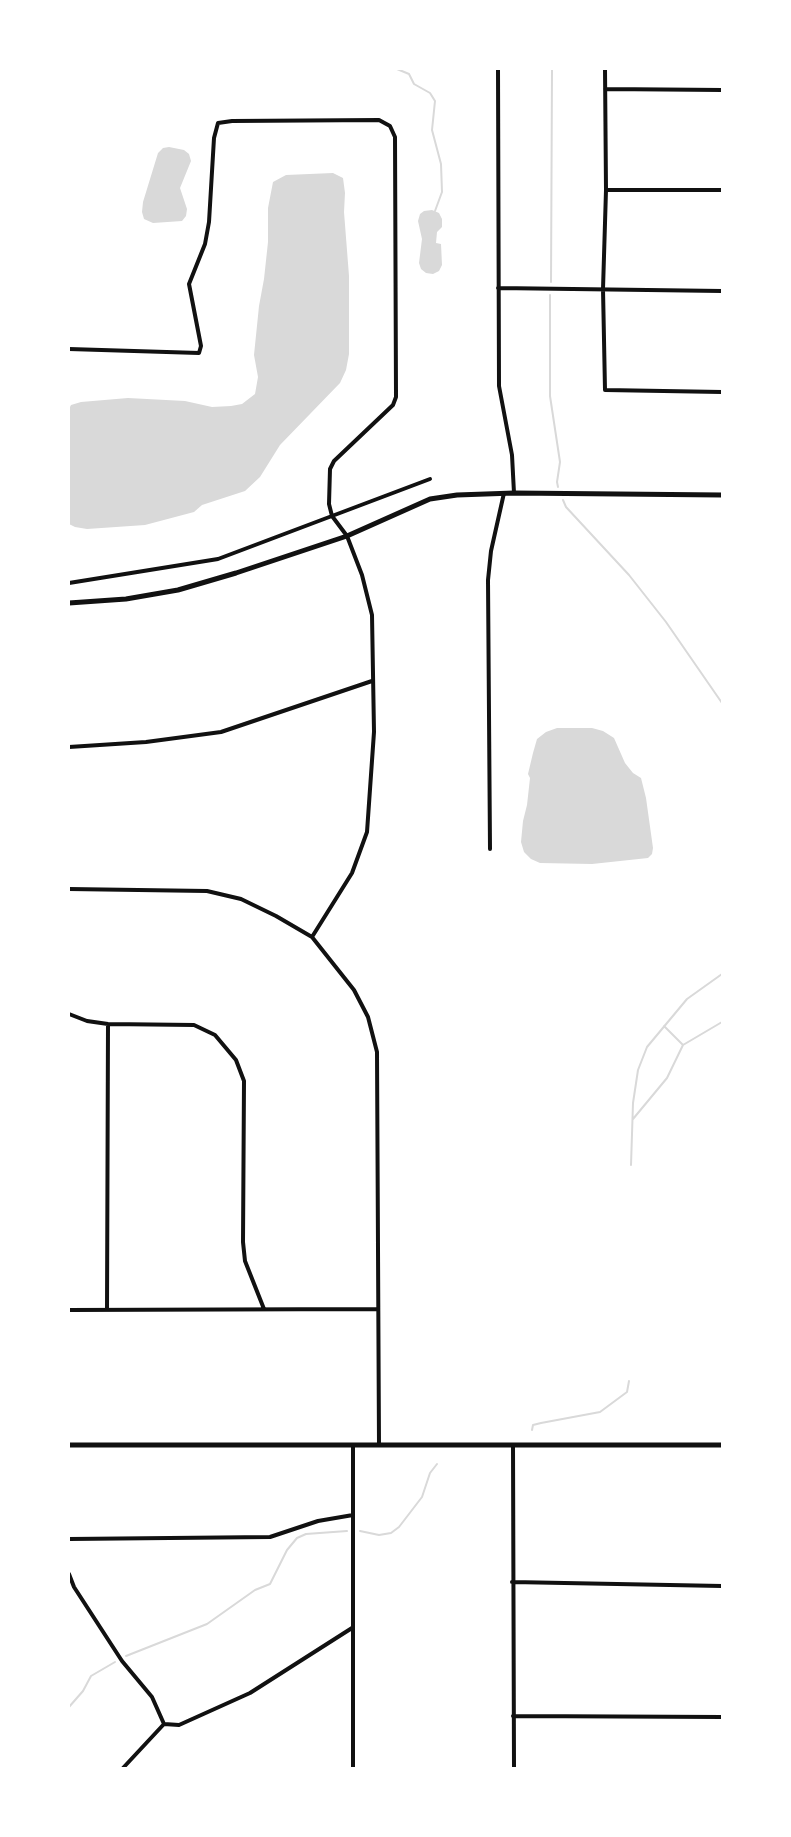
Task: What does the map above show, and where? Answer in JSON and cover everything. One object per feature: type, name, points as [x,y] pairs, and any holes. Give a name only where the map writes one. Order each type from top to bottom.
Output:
[{"type":"street","points":[[498,69],[499,386],[512,455],[514,493]]},
{"type":"street","points":[[605,69],[606,190],[603,289],[605,390],[722,392]]},
{"type":"street","points":[[605,89],[722,90]]},
{"type":"street","points":[[69,349],[199,353],[201,346],[189,284],[205,244],[209,222],[213,138],[218,123],[380,120],[390,126],[395,137],[396,397],[393,405],[334,461],[330,469],[329,504],[332,516],[347,536],[362,575],[372,615],[374,732],[367,832],[352,873],[312,937]]},
{"type":"street","points":[[606,190],[722,190]]},
{"type":"street","points":[[498,288],[722,291]]},
{"type":"street","points":[[69,583],[218,559],[430,479]]},
{"type":"street","points":[[490,849],[488,580],[491,551],[504,493]]},
{"type":"street","points":[[69,603],[126,599],[178,590],[347,536],[430,499],[457,495],[504,493],[722,495]]},
{"type":"street","points":[[69,747],[146,742],[221,732],[372,681]]},
{"type":"street","points":[[69,889],[207,891],[240,899],[312,937],[354,990],[368,1017],[377,1052],[379,1444]]},
{"type":"street","points":[[69,1014],[87,1021],[108,1024],[194,1025],[215,1035],[236,1060],[244,1081],[243,1242],[245,1261],[264,1309]]},
{"type":"street","points":[[107,1309],[108,1024]]},
{"type":"street","points":[[69,1310],[378,1309]]},
{"type":"street","points":[[513,1444],[514,1768]]},
{"type":"street","points":[[69,1445],[722,1445]]},
{"type":"street","points":[[353,1445],[353,1768]]},
{"type":"street","points":[[69,1539],[270,1537],[318,1521],[352,1515]]},
{"type":"street","points":[[69,1574],[74,1587],[122,1661],[152,1698],[164,1724]]},
{"type":"street","points":[[512,1582],[722,1586]]},
{"type":"street","points":[[164,1724],[179,1725],[250,1694],[352,1628]]},
{"type":"street","points":[[513,1716],[722,1718]]},
{"type":"street","points":[[123,1768],[164,1724]]},
{"type":"shaded area","points":[[163,148],[184,150],[189,154],[191,161],[180,188],[187,209],[186,216],[182,221],[153,223],[144,219],[143,202],[158,153]]},
{"type":"shaded area","points":[[333,173],[343,178],[349,276],[349,354],[346,370],[340,383],[280,445],[260,477],[245,491],[202,505],[194,512],[145,525],[87,529],[69,524],[69,409],[71,405],[128,398],[185,401],[212,407],[231,406],[242,404],[255,394],[258,377],[254,355],[268,242],[268,208],[273,182],[286,175]]},
{"type":"shaded area","points":[[432,210],[439,213],[442,219],[442,227],[437,232],[436,243],[441,244],[442,265],[439,271],[433,274],[426,273],[421,269],[419,263],[422,239],[418,221],[420,214]]},
{"type":"shaded area","points":[[557,728],[592,728],[603,731],[614,738],[625,763],[633,773],[641,778],[653,848],[648,858],[592,864],[540,863],[531,859],[524,852],[521,842],[530,778],[528,774],[533,753],[537,739]]},
{"type":"waterway","points":[[397,69],[409,74],[414,84],[430,93],[435,101],[432,130],[441,164],[442,192],[435,211]]},
{"type":"waterway","points":[[551,282],[552,69]]},
{"type":"waterway","points":[[550,295],[550,396],[560,462],[558,487]]},
{"type":"waterway","points":[[563,500],[566,507],[629,575],[666,622],[722,703]]},
{"type":"waterway","points":[[631,1165],[633,1103],[638,1070],[647,1047],[687,999],[722,974]]},
{"type":"waterway","points":[[633,1119],[667,1078],[683,1045],[722,1022]]},
{"type":"waterway","points":[[664,1026],[683,1045]]},
{"type":"waterway","points":[[532,1430],[533,1425],[600,1412],[627,1392],[629,1381]]},
{"type":"waterway","points":[[360,1531],[379,1535],[391,1533],[399,1527],[422,1497],[430,1473],[437,1464]]},
{"type":"waterway","points":[[126,1656],[207,1624],[255,1590],[270,1584],[287,1550],[297,1538],[306,1534],[347,1531]]},
{"type":"waterway","points":[[69,1707],[83,1691],[91,1676],[115,1662]]}]
